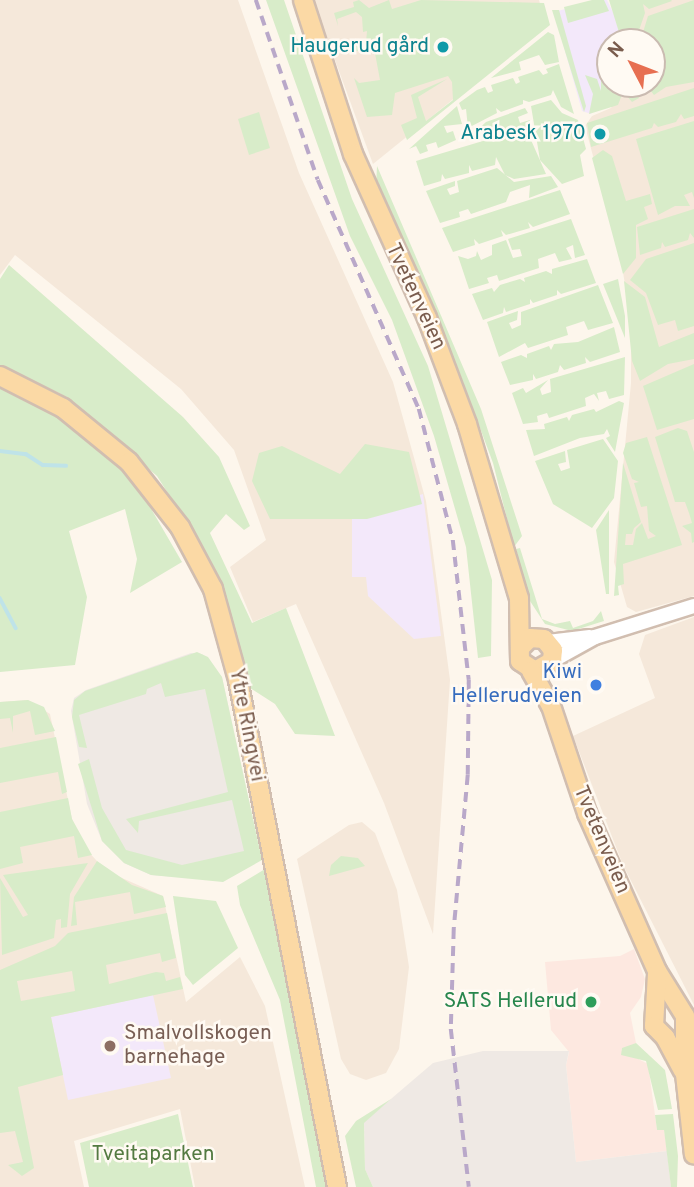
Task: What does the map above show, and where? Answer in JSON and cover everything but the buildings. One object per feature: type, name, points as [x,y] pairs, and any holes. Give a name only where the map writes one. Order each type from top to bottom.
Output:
[{"type":"main road","name":"Tvetenveien","points":[[303,0],[361,175],[458,396],[519,598],[544,640],[550,663],[551,706]]},
{"type":"main road","name":"Ytre Ringvei","points":[[0,376],[69,412],[129,462],[180,527],[213,589],[232,653],[337,1187]]},
{"type":"main road","name":"Tvetenveien","points":[[519,598],[520,661],[531,671],[551,706],[587,813],[657,971],[685,1016],[685,1074],[694,1155]]},
{"type":"main road","points":[[520,648],[526,640],[544,640]]},
{"type":"main road","points":[[531,671],[550,663]]},
{"type":"main road","name":"Tvetenveien","points":[[657,971],[657,1010],[654,1026],[665,1037],[685,1074]]},
{"type":"main road","points":[[657,1010],[677,1006]]},
{"type":"main road","points":[[665,1037],[683,1029]]},
{"type":"main road","name":"Ytre Ringvei","points":[[334,1165],[345,1187]]},
{"type":"street","points":[[544,640],[595,636],[694,606]]},
{"type":"street","points":[[550,663],[595,636]]},
{"type":"shaded area","points":[[0,0],[238,0],[299,173],[393,382],[426,501],[450,680],[433,934],[384,803],[296,604],[253,622],[230,567],[266,540],[234,450],[181,389],[15,255],[0,275]]},
{"type":"shaded area","points":[[313,0],[539,0],[545,25],[373,164]]},
{"type":"shaded area","points":[[607,0],[621,28],[596,28],[596,98],[601,98],[591,114],[582,111],[554,12]]},
{"type":"shaded area","points":[[611,0],[694,0],[694,596],[636,612],[627,607],[614,562],[631,383],[631,326],[622,265],[585,126],[592,116],[611,108],[616,98],[666,98],[666,28],[620,28]]},
{"type":"shaded area","points":[[423,494],[441,636],[414,639],[368,596],[366,577],[352,577],[352,516]]},
{"type":"shaded area","points":[[694,617],[694,1005],[623,865],[573,736],[655,698],[639,654],[645,635]]},
{"type":"shaded area","points":[[191,653],[202,654],[222,677],[262,860],[189,878],[151,875],[124,863],[102,841],[87,804],[71,711],[74,698],[86,690]]},
{"type":"shaded area","points":[[28,700],[50,714],[72,819],[86,849],[106,871],[163,896],[186,1002],[240,957],[265,1006],[305,1187],[195,1187],[180,1109],[74,1141],[84,1187],[0,1187],[0,702]]},
{"type":"shaded area","points":[[362,822],[375,833],[397,890],[409,967],[399,1049],[386,1073],[366,1080],[350,1074],[341,1059],[297,859],[349,825]]},
{"type":"shaded area","points":[[634,949],[645,979],[641,997],[630,1013],[636,1043],[621,1050],[648,1064],[657,1130],[664,1129],[667,1151],[576,1162],[566,1065],[569,1052],[551,1030],[545,962],[620,956]]},
{"type":"shaded area","name":"Smalvollskogen barnehage","points":[[153,995],[171,1078],[68,1100],[51,1017]]},
{"type":"shaded area","points":[[483,1051],[569,1051],[566,1065],[576,1162],[667,1151],[671,1187],[373,1187],[365,1169],[364,1122],[433,1063]]},
{"type":"green space","points":[[266,0],[284,0],[352,199],[428,366],[492,580],[491,656],[478,658],[466,547],[434,436],[392,320],[350,236]]},
{"type":"green space","points":[[359,0],[369,8],[389,0],[392,9],[421,0],[544,3],[550,25],[407,140],[401,125],[417,118],[411,95],[447,79],[418,97],[426,121],[453,100],[452,82],[448,76],[395,93],[392,115],[367,117],[354,78],[359,83],[380,80],[374,48],[346,53],[342,43],[348,48],[366,43],[367,31],[363,32],[362,17],[356,12],[337,19],[338,26],[334,13],[354,7],[353,2]]},
{"type":"green space","points":[[604,0],[609,11],[568,23],[564,7]]},
{"type":"green space","points":[[609,0],[672,1],[649,9],[643,4],[645,13],[640,28],[618,28]]},
{"type":"green space","points":[[694,0],[694,82],[666,87],[666,28],[644,28],[648,16]]},
{"type":"green space","points":[[552,10],[559,10],[586,106],[584,112]]},
{"type":"green space","points":[[548,32],[554,35],[559,62],[545,65],[539,55],[519,62],[521,70],[491,78]]},
{"type":"green space","points":[[559,64],[574,114],[561,107],[553,90],[551,95],[529,102],[523,100],[523,104],[501,112],[496,108],[497,113],[468,128],[466,109],[462,110],[459,103],[477,90],[485,87],[488,93],[493,91],[491,85],[513,78],[516,84],[520,82],[518,77],[539,70],[543,75],[548,73],[546,69]]},
{"type":"green space","points":[[585,75],[596,79],[596,98],[621,98],[618,105],[589,114],[593,94]]},
{"type":"green space","points":[[694,88],[694,116],[684,119],[681,114],[676,122],[658,127],[654,123],[652,128],[591,147],[587,123]]},
{"type":"green space","points":[[551,100],[562,113],[578,120],[586,149],[580,155],[584,176],[562,184],[540,160],[531,106]]},
{"type":"green space","points":[[457,106],[462,124],[444,126],[447,133],[453,131],[456,140],[438,148],[436,142],[426,145],[428,151],[420,154],[416,146],[409,149]]},
{"type":"green space","points":[[525,108],[528,113],[518,117],[520,123],[530,120],[532,136],[485,130],[470,137],[486,122]]},
{"type":"green space","points":[[259,112],[270,148],[249,155],[238,119]]},
{"type":"green space","points":[[694,121],[694,198],[692,192],[684,195],[690,206],[675,206],[658,215],[636,139]]},
{"type":"green space","points":[[503,135],[531,140],[546,174],[514,179],[505,175],[496,157],[495,165],[472,171],[469,165],[469,173],[445,179],[442,174],[441,181],[424,186],[416,161]]},
{"type":"green space","points":[[603,150],[612,156],[626,201],[650,194],[652,204],[644,207],[648,219],[636,225],[636,258],[623,274],[592,158]]},
{"type":"green space","points":[[377,166],[481,409],[522,536],[514,547],[493,463],[457,366],[376,187]]},
{"type":"green space","points":[[497,168],[514,182],[551,176],[558,187],[529,198],[530,185],[510,192],[506,202],[471,214],[468,209],[459,212],[460,217],[440,223],[426,191],[455,181],[455,186],[447,189],[450,195],[459,192],[457,181]]},
{"type":"green space","points":[[560,190],[570,214],[533,227],[528,222],[530,228],[506,235],[501,230],[503,236],[479,244],[474,239],[475,245],[453,252],[442,228]]},
{"type":"green space","points":[[694,209],[694,238],[690,233],[688,240],[665,247],[662,242],[661,248],[640,255],[637,227]]},
{"type":"green space","points":[[571,219],[585,255],[575,258],[573,245],[566,248],[572,259],[559,262],[555,253],[538,259],[539,268],[499,281],[497,275],[487,278],[489,283],[469,289],[458,256],[468,259],[476,256],[477,251],[481,260],[492,255],[492,245],[506,240],[513,258],[522,256],[520,249],[512,250],[508,239]]},
{"type":"green space","points":[[694,243],[694,326],[678,331],[675,320],[658,325],[646,293],[630,280],[646,259]]},
{"type":"green space","points":[[587,259],[596,283],[561,294],[557,290],[557,295],[533,303],[530,299],[530,304],[506,312],[504,307],[503,313],[483,320],[472,294],[492,288],[494,292],[500,285],[520,279],[525,282],[524,278],[546,271],[552,274],[552,269]]},
{"type":"green space","points":[[9,265],[183,417],[219,457],[250,526],[244,530],[226,514],[210,533],[252,623],[286,608],[335,736],[295,734],[275,704],[250,688],[226,604],[190,528],[157,476],[61,394],[0,365],[0,279]]},
{"type":"green space","points":[[618,279],[625,316],[625,338],[603,284]]},
{"type":"green space","points":[[624,281],[645,297],[659,347],[694,333],[694,359],[668,364],[640,381],[632,361]]},
{"type":"green space","points":[[598,285],[613,323],[588,330],[584,321],[566,327],[568,335],[528,348],[525,343],[499,357],[487,322],[518,311],[517,320],[509,323],[512,329],[521,325],[521,312]]},
{"type":"green space","points":[[614,327],[620,352],[590,362],[585,357],[586,363],[564,370],[560,365],[558,372],[536,379],[533,374],[533,380],[510,385],[501,362],[521,355],[527,358],[527,354],[549,346],[551,350],[554,344],[578,342]]},
{"type":"green space","points":[[625,357],[624,395],[609,399],[606,391],[597,393],[599,401],[594,394],[585,398],[586,406],[549,418],[547,413],[537,416],[538,422],[523,424],[512,393],[523,388],[526,393],[548,380],[540,389],[542,395],[551,392],[550,379]]},
{"type":"green space","points":[[694,364],[694,419],[657,430],[643,386]]},
{"type":"green space","points":[[0,386],[38,403],[92,437],[139,488],[182,562],[130,593],[137,559],[125,509],[69,531],[87,597],[75,665],[0,672]]},
{"type":"green space","points":[[619,401],[624,403],[615,452],[606,438],[610,436],[607,429],[604,434],[580,438],[534,456],[526,430],[545,429],[544,424],[567,417],[569,421],[572,415],[594,409],[596,412]]},
{"type":"green space","points":[[678,428],[687,431],[694,452],[692,543],[691,533],[682,526],[692,523],[689,513],[685,502],[675,502],[655,437]]},
{"type":"green space","points":[[647,437],[682,545],[623,564],[624,584],[618,586],[619,595],[614,596],[623,463],[641,522],[632,534],[626,534],[625,545],[633,545],[636,529],[642,523],[648,539],[656,536],[649,531],[647,506],[641,507],[634,483],[639,482],[632,479],[623,453],[626,443]]},
{"type":"green space","points":[[603,439],[618,461],[614,498],[592,528],[553,504],[535,461],[565,451],[566,462],[558,464],[561,471],[570,468],[567,450]]},
{"type":"green space","points":[[365,444],[409,452],[422,504],[367,519],[270,519],[252,481],[259,453],[282,446],[340,474]]},
{"type":"green space","points":[[609,510],[609,594],[606,594],[596,530]]},
{"type":"green space","points":[[520,548],[542,619],[555,624],[570,621],[573,628],[593,621],[601,611],[604,621],[572,631],[545,624],[530,601],[516,549]]},
{"type":"green space","points":[[197,652],[208,657],[222,677],[262,860],[223,882],[151,875],[124,863],[102,841],[78,764],[89,759],[102,808],[126,850],[182,865],[244,851],[232,800],[139,821],[138,833],[126,819],[228,792],[205,689],[165,697],[161,683],[147,689],[146,694],[79,715],[87,748],[79,747],[72,717],[74,700],[85,691]]},
{"type":"green space","points":[[28,700],[44,707],[55,731],[35,735],[30,711],[13,716],[13,733],[10,718],[0,719],[0,702]]},
{"type":"green space","points":[[56,737],[67,792],[62,794],[58,772],[0,783],[0,748]]},
{"type":"green space","points":[[68,798],[72,819],[92,855],[78,858],[74,836],[20,847],[23,863],[0,869],[0,812]]},
{"type":"green space","points":[[341,856],[358,858],[365,866],[329,876],[331,865]]},
{"type":"green space","points":[[97,861],[132,885],[163,896],[166,907],[134,914],[130,892],[75,902],[77,925],[71,926],[74,897]]},
{"type":"green space","points":[[88,863],[70,894],[67,927],[61,928],[61,919],[56,920],[54,938],[2,955],[0,878],[23,917],[28,915],[3,875]]},
{"type":"green space","points":[[265,869],[329,1187],[316,1187],[280,1000],[240,905],[237,886]]},
{"type":"green space","points":[[173,896],[216,901],[238,948],[193,985],[185,975]]},
{"type":"green space","points":[[167,913],[176,958],[162,962],[160,953],[106,965],[109,984],[156,972],[164,973],[166,981],[180,977],[183,989],[51,1017],[63,1075],[18,1087],[34,1168],[22,1176],[8,1165],[23,1162],[15,1131],[0,1133],[0,970],[55,946],[68,933]],"holes":[[[72,971],[75,991],[21,1001],[17,981]]]},
{"type":"green space","points":[[636,1043],[665,1070],[672,1109],[658,1110],[646,1061],[621,1055],[622,1048]]},
{"type":"green space","points":[[391,1099],[364,1123],[365,1169],[373,1187],[356,1187],[345,1136],[356,1121]]},
{"type":"green space","name":"Tveitaparken","points":[[178,1114],[193,1187],[89,1187],[80,1143]]},
{"type":"green space","points":[[673,1114],[678,1156],[677,1187],[671,1187],[664,1130],[657,1130],[655,1115]]},
{"type":"waterway","points":[[0,451],[26,454],[43,465],[66,466]]},
{"type":"waterway","points":[[0,598],[16,628]]},
{"type":"railway","points":[[256,0],[318,180],[419,409],[453,540],[469,680],[468,775],[454,929],[451,1029],[469,1187]]},
{"type":"place","name":"Haugerud gård","points":[[443,47]]},
{"type":"place","name":"Arabesk 1970","points":[[600,134]]},
{"type":"place","name":"Kiwi Hellerudveien","points":[[596,685]]},
{"type":"place","name":"SATS Hellerud","points":[[591,1002]]},
{"type":"place","name":"Smalvollskogen barnehage","points":[[110,1046]]}]
